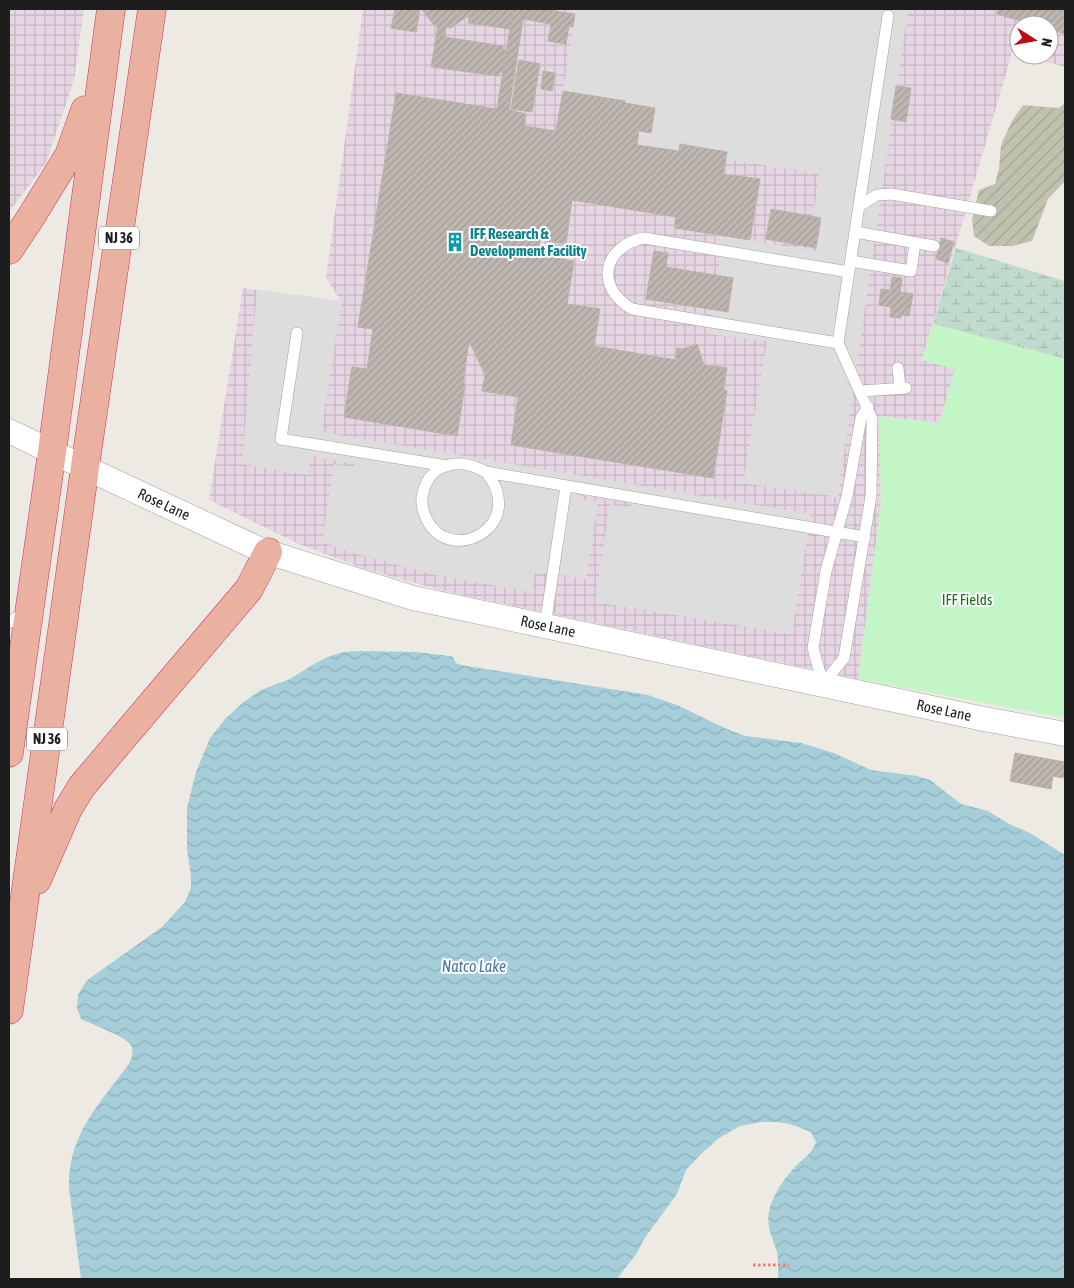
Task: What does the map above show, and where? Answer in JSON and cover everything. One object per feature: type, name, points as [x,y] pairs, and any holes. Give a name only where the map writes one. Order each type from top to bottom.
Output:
[{"type":"highway","name":"NJ 36","points":[[9,753],[19,615],[52,452],[102,64],[111,9]]},
{"type":"highway","name":"NJ 36","points":[[9,1010],[85,467],[152,9]]},
{"type":"highway","points":[[9,250],[69,155],[102,64]]},
{"type":"highway","points":[[23,911],[68,809],[82,786],[249,589],[268,552]]},
{"type":"street","name":"Rose Lane","points":[[9,430],[52,452],[268,552],[413,598],[984,719],[1065,734]]},
{"type":"lane","points":[[823,684],[844,658],[871,496],[872,419],[838,343],[888,16]]},
{"type":"lane","points":[[859,206],[877,195],[891,194],[991,211]]},
{"type":"lane","points":[[855,232],[934,246]]},
{"type":"lane","points":[[838,343],[632,309],[620,302],[612,292],[607,269],[612,259],[620,250],[631,241],[644,238],[850,266],[911,271],[915,242]]},
{"type":"lane","points":[[297,333],[281,439],[447,466]]},
{"type":"lane","points":[[860,391],[903,388],[898,368]]},
{"type":"lane","points":[[823,684],[813,648],[826,571],[847,496],[861,418],[868,407]]},
{"type":"lane","points":[[464,463],[476,466],[486,472],[494,482],[499,494],[496,519],[488,530],[477,537],[464,540],[452,540],[439,534],[430,525],[424,514],[422,501],[424,488],[431,478],[440,469],[451,464],[464,463]]},
{"type":"lane","points":[[486,472],[865,537]]},
{"type":"lane","points":[[545,626],[566,486]]},
{"type":"path","points":[[753,1265],[788,1265]]},
{"type":"shaded area","points":[[9,9],[84,9],[74,80],[46,163],[9,212]]},
{"type":"shaded area","points":[[363,9],[1065,9],[1065,67],[1058,65],[1059,15],[1009,15],[1009,63],[922,360],[955,369],[939,423],[879,416],[881,503],[858,679],[444,591],[365,569],[299,544],[209,500],[243,288],[341,301],[326,278]]},
{"type":"shaded area","points":[[571,9],[908,9],[838,497],[743,483],[767,341],[709,334],[723,236],[816,251],[821,218],[813,217],[819,174],[725,159],[726,152],[680,144],[679,151],[637,145],[639,131],[651,133],[655,108],[563,91],[575,15],[570,13]]},
{"type":"shaded area","points":[[1065,103],[1065,181],[1048,199],[1032,241],[1012,246],[989,246],[974,236],[972,220],[979,190],[995,184],[999,168],[1001,145],[1012,121],[1023,105],[1059,108]]},
{"type":"shaded area","points":[[257,290],[342,301],[321,432],[811,514],[792,634],[595,602],[610,504],[629,508],[632,505],[630,502],[579,495],[580,499],[598,502],[586,579],[538,572],[535,573],[532,592],[439,576],[346,551],[322,542],[334,464],[353,467],[355,464],[311,456],[308,475],[242,464]]},
{"type":"green space","points":[[956,248],[1065,281],[1065,359],[933,324]]},
{"type":"green space","name":"IFF Fields","points":[[933,324],[1065,359],[1065,718],[858,679],[881,503],[879,416],[939,423],[955,369],[922,360]]},
{"type":"water","name":"Natco Lake","points":[[343,652],[416,652],[450,656],[453,657],[456,663],[461,665],[648,695],[677,705],[746,736],[801,743],[834,753],[871,770],[917,776],[930,780],[961,804],[988,811],[1009,824],[1030,833],[1065,855],[1065,1279],[778,1279],[778,1255],[768,1220],[770,1207],[774,1196],[783,1182],[810,1153],[816,1142],[811,1132],[790,1124],[761,1122],[740,1126],[719,1138],[686,1170],[677,1194],[617,1279],[81,1279],[69,1188],[73,1152],[87,1121],[129,1064],[132,1057],[132,1048],[122,1038],[81,1019],[77,1008],[78,995],[86,981],[162,927],[185,902],[191,888],[187,849],[187,808],[196,772],[210,738],[225,719],[261,690],[290,679],[328,657]]},
{"type":"building","points":[[395,9],[420,9],[416,32],[391,28]]},
{"type":"building","points":[[423,9],[513,9],[510,29],[468,23],[469,18],[466,17],[451,28],[446,27],[445,37],[503,46],[503,50],[507,50],[503,73],[499,72],[499,76],[431,67],[438,26],[434,25]]},
{"type":"building","name":"IFF Research & Development Facility","points":[[513,9],[544,9],[575,14],[573,27],[569,26],[566,44],[548,41],[551,24],[523,19],[509,110],[526,114],[524,126],[556,131],[563,91],[625,101],[625,103],[655,108],[651,133],[639,131],[637,145],[679,151],[680,144],[727,152],[723,174],[760,179],[750,240],[675,228],[676,217],[572,200],[566,244],[540,240],[537,255],[574,261],[567,304],[600,309],[594,346],[676,360],[677,348],[683,349],[697,344],[704,365],[727,368],[723,390],[727,391],[713,478],[511,445],[518,397],[482,391],[485,375],[469,341],[457,436],[344,417],[352,367],[367,369],[373,329],[358,327],[396,93],[497,109]]},
{"type":"building","points":[[998,9],[1065,9],[1065,34],[1059,32],[1059,15],[1009,15],[1009,18],[997,14]]},
{"type":"building","points":[[519,60],[540,64],[532,112],[511,109]]},
{"type":"building","points":[[543,71],[555,73],[552,91],[541,89]]},
{"type":"building","points":[[896,86],[911,88],[906,122],[891,119]]},
{"type":"building","points":[[771,209],[821,218],[816,248],[766,239]]},
{"type":"building","points":[[941,238],[954,242],[948,263],[936,259]]},
{"type":"building","points":[[654,251],[668,253],[666,267],[733,278],[728,312],[646,299]]},
{"type":"building","points":[[892,277],[902,278],[900,292],[913,294],[909,316],[901,315],[901,318],[890,317],[891,307],[879,305],[881,289],[890,290]]},
{"type":"building","points":[[1015,753],[1065,762],[1063,778],[1053,776],[1051,789],[1010,781]]},
{"type":"place","name":"IFF Research & Development Facility","points":[[455,242]]}]
